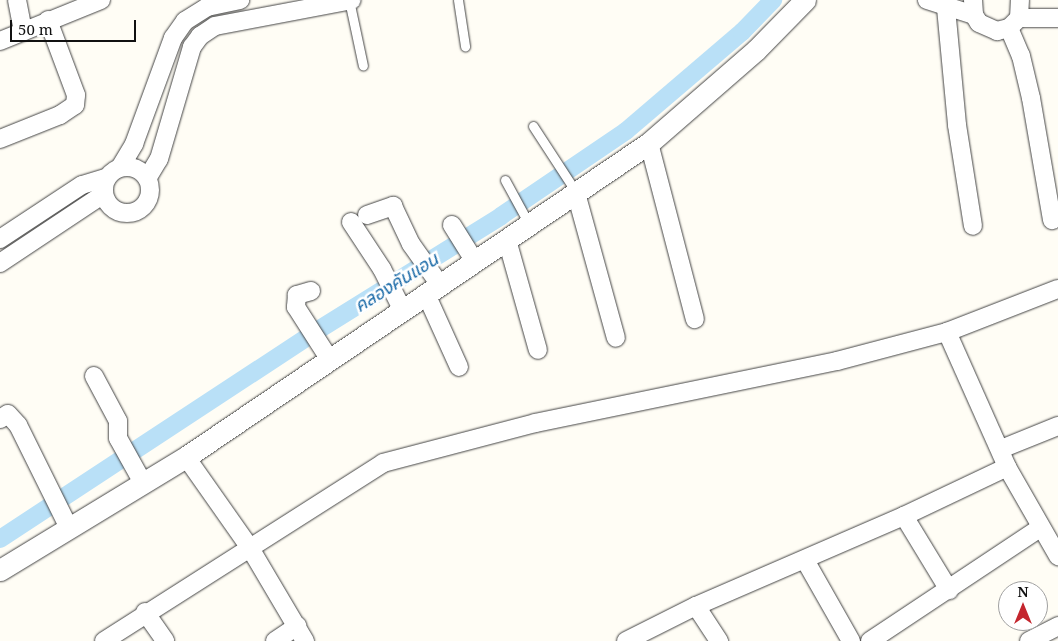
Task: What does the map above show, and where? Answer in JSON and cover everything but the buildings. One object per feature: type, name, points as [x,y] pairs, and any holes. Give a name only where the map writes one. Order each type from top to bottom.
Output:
[{"type":"street","points":[[17,0],[23,31]]},
{"type":"street","points":[[0,40],[100,0]]},
{"type":"street","points":[[0,263],[104,186],[112,170],[121,166],[134,144],[173,38],[181,27],[207,7],[240,0]]},
{"type":"street","points":[[104,186],[109,206],[126,214],[137,212],[149,199],[151,191],[148,177],[158,159],[192,47],[200,36],[215,26],[350,0]]},
{"type":"street","points":[[0,570],[65,520],[140,477],[186,457],[324,353],[398,302],[432,284],[471,256],[507,240],[528,222],[575,189],[649,143],[756,50],[805,0]]},
{"type":"street","points":[[928,0],[946,8],[974,7],[986,27],[997,31],[1014,23],[1058,18]]},
{"type":"street","points":[[1020,0],[1014,23],[1029,90],[1052,220]]},
{"type":"street","points":[[946,8],[957,124],[973,226]]},
{"type":"street","points":[[0,139],[60,115],[75,105],[76,95],[48,20]]},
{"type":"street","points":[[649,143],[695,319]]},
{"type":"street","points":[[121,166],[135,169],[148,177]]},
{"type":"street","points":[[0,239],[82,185],[104,186]]},
{"type":"street","points":[[575,189],[616,338]]},
{"type":"street","points":[[367,215],[394,206],[432,284],[459,367]]},
{"type":"street","points":[[351,222],[382,269],[398,302]]},
{"type":"street","points":[[452,225],[471,256]]},
{"type":"street","points":[[507,240],[538,350]]},
{"type":"street","points":[[104,641],[146,612],[382,463],[535,423],[836,361],[947,332],[1058,289]]},
{"type":"street","points":[[311,291],[299,294],[295,299],[303,322],[324,353]]},
{"type":"street","points":[[947,332],[1000,449],[1006,467],[1040,528],[1058,554]]},
{"type":"street","points":[[94,376],[118,421],[118,438],[140,477]]},
{"type":"street","points":[[0,419],[8,414],[18,425],[65,520]]},
{"type":"street","points":[[1000,449],[1058,426]]},
{"type":"street","points":[[186,457],[250,548],[301,634],[275,641]]},
{"type":"street","points":[[626,641],[696,606],[904,516],[1006,467]]},
{"type":"street","points":[[904,516],[950,590]]},
{"type":"street","points":[[870,641],[950,590],[1040,528]]},
{"type":"street","points":[[805,560],[851,641]]},
{"type":"street","points":[[696,606],[719,641]]},
{"type":"street","points":[[146,612],[165,641]]},
{"type":"street","points":[[1029,641],[1058,626]]},
{"type":"lane","points":[[350,0],[363,66]]},
{"type":"lane","points":[[458,0],[466,46]]},
{"type":"lane","points":[[533,126],[575,189]]},
{"type":"lane","points":[[507,184],[528,222]]},
{"type":"waterway","name":"คลองคันแอน","points":[[0,539],[315,332],[501,216],[626,131],[742,32],[773,0]]}]
